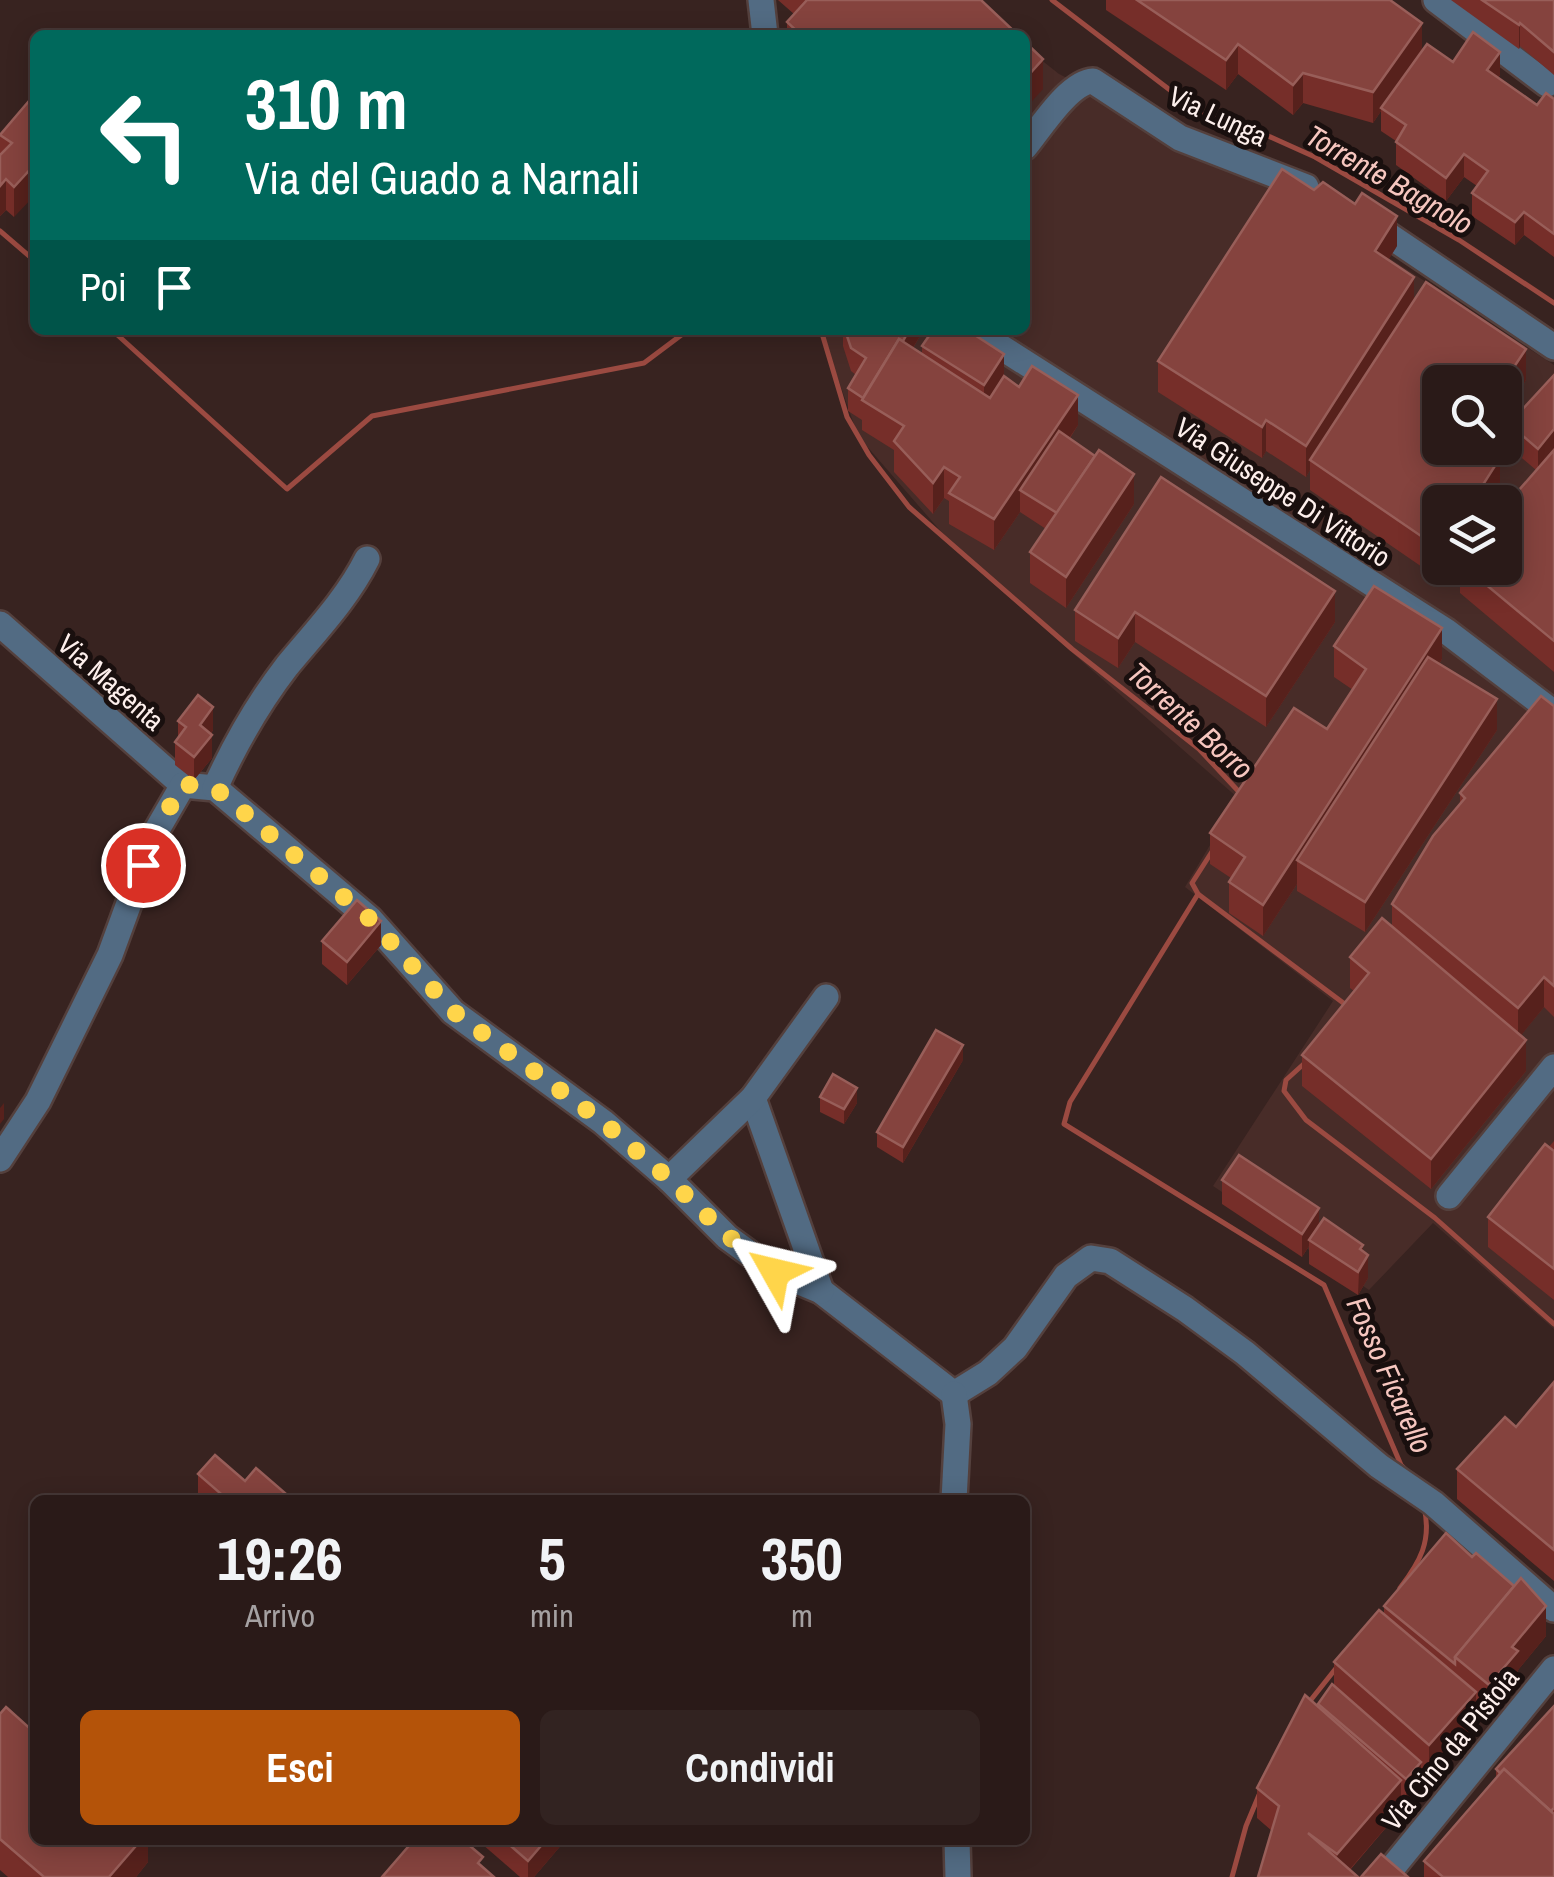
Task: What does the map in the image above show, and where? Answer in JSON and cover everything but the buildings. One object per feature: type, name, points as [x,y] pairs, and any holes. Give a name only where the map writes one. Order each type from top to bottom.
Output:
[{"type":"street","points":[[761,0],[765,30]]},
{"type":"street","points":[[1436,0],[1547,84]]},
{"type":"street","name":"Via Lunga","points":[[1030,141],[1062,100],[1085,82],[1093,81],[1180,138],[1334,203],[1554,347]]},
{"type":"street","name":"Via Giuseppe Di Vittorio","points":[[982,335],[1446,631],[1554,713]]},
{"type":"street","points":[[215,788],[242,729],[355,583],[368,560]]},
{"type":"street","name":"Via Magenta","points":[[0,624],[183,784]]},
{"type":"street","points":[[0,1158],[38,1101],[110,955],[154,835],[183,784],[215,788],[370,919],[454,1012],[603,1122],[759,1260],[775,1272],[820,1291],[954,1394],[958,1424],[954,1495]]},
{"type":"street","points":[[669,1179],[753,1098],[826,997]]},
{"type":"street","points":[[1449,1196],[1554,1067]]},
{"type":"street","points":[[753,1098],[820,1291]]},
{"type":"street","points":[[954,1394],[988,1373],[1015,1348],[1066,1276],[1091,1258],[1110,1260],[1245,1353],[1400,1481],[1433,1503],[1554,1609]]},
{"type":"street","name":"Via Cino da Pistoia","points":[[1393,1867],[1554,1669]]},
{"type":"street","points":[[958,1845],[958,1877]]},
{"type":"shaded area","points":[[1030,51],[1059,74],[1258,173],[1554,365],[1554,1329],[1433,1223],[1369,1290],[1213,1186],[1333,1001],[1185,887],[1238,798],[964,558],[858,436],[823,335],[1030,335]]},
{"type":"waterway","name":"Torrente Bagnolo","points":[[1052,0],[1204,116],[1255,130],[1315,157],[1459,240],[1554,303]]},
{"type":"waterway","name":"Torrente Borro","points":[[0,231],[30,257]]},
{"type":"waterway","name":"Torrente Borro","points":[[118,335],[287,489],[372,416],[644,363],[681,335]]},
{"type":"waterway","name":"Torrente Borro","points":[[822,335],[847,417],[869,455],[909,507],[1072,649],[1199,749],[1241,794]]},
{"type":"waterway","name":"Torrente Borro","points":[[1213,850],[1192,883],[1198,894],[1344,1007]]},
{"type":"waterway","name":"Fosso Ficarello","points":[[1198,894],[1070,1102],[1064,1124],[1324,1285],[1401,1465],[1407,1471]]},
{"type":"waterway","name":"Torrente Borro","points":[[1307,1061],[1286,1080],[1284,1091],[1306,1120],[1435,1218],[1554,1324]]},
{"type":"waterway","name":"Fosso Ficarello","points":[[1400,1588],[1425,1541],[1424,1507]]},
{"type":"waterway","name":"Fosso Ficarello","points":[[1306,1706],[1337,1667]]},
{"type":"waterway","name":"Fosso Ficarello","points":[[1232,1877],[1259,1795]]},
{"type":"route","points":[[143,865],[154,835],[183,784],[215,788],[370,919],[454,1012],[603,1122],[728,1236],[775,1272]]}]
